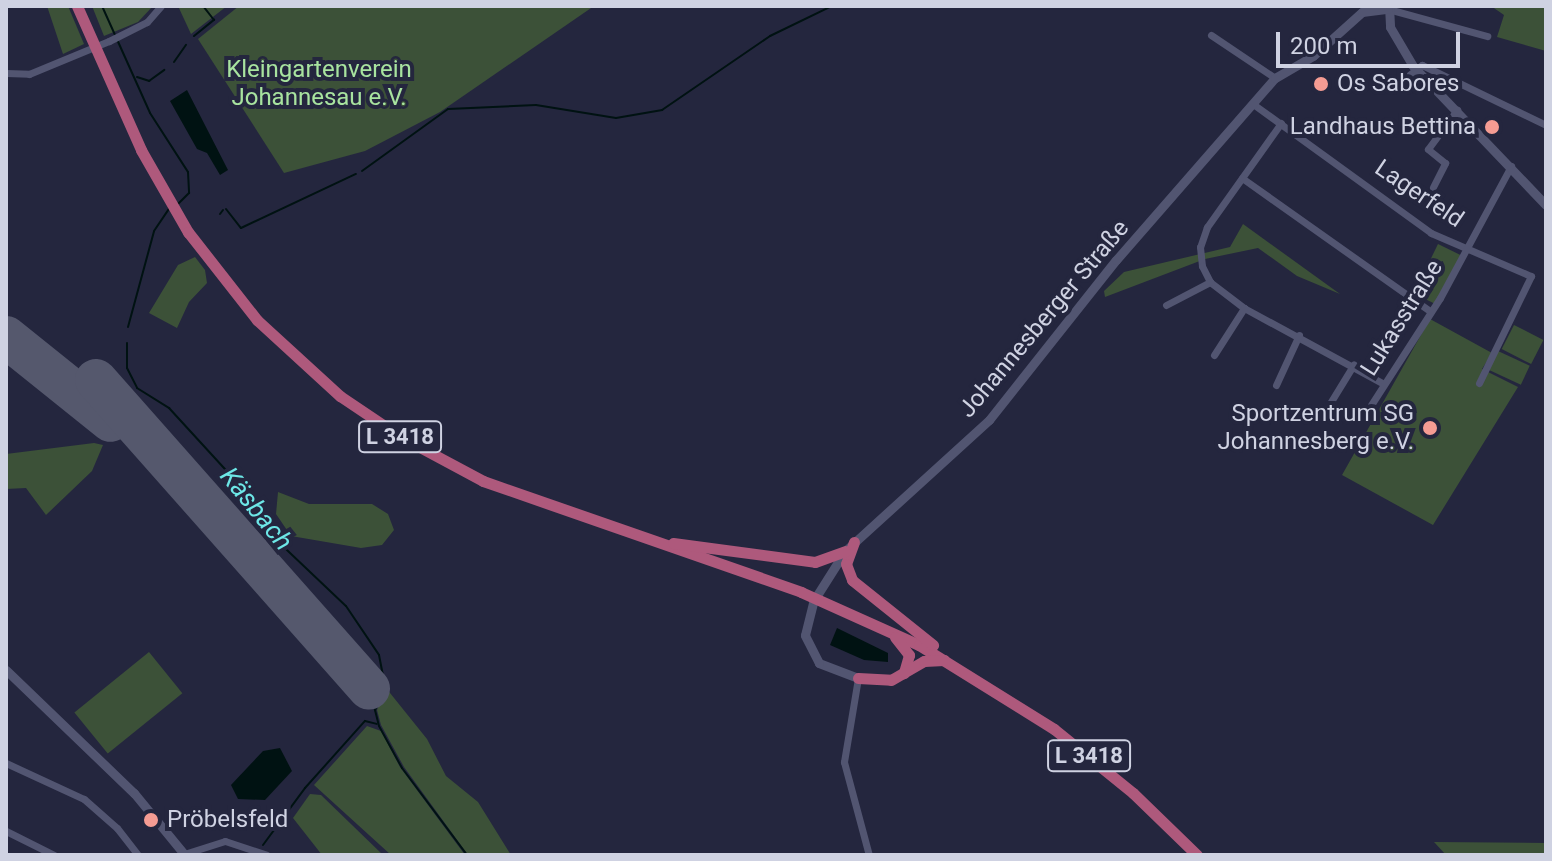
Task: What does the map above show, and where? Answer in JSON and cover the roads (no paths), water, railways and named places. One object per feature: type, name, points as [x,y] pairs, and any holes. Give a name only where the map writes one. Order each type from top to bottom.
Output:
[{"type":"main road","name":"L 3418","points":[[81,10],[157,180],[211,265],[298,360],[392,432],[483,481],[801,592],[882,626],[968,672],[1081,749],[1197,855]]},
{"type":"main road","points":[[635,536],[815,562],[845,551]]},
{"type":"main road","points":[[854,542],[846,564],[852,580],[968,672]]},
{"type":"main road","points":[[882,626],[907,650],[908,665],[901,676]]},
{"type":"main road","points":[[858,678],[901,676],[924,661],[948,661]]},
{"type":"street","points":[[6,73],[29,74],[121,36],[154,17],[161,6]]},
{"type":"street","points":[[1487,36],[1388,7],[1390,27],[1413,66],[1546,205]]},
{"type":"street","name":"Johannesberger Straße","points":[[858,678],[831,671],[811,654],[805,635],[809,611],[845,551],[989,420],[1116,260],[1275,78],[1313,56],[1362,12],[1388,7]]},
{"type":"street","points":[[1211,35],[1275,78]]},
{"type":"street","points":[[1404,79],[1413,66],[1422,65],[1546,125]]},
{"type":"street","name":"Lagerfeld","points":[[1253,104],[1431,233],[1531,276],[1479,383]]},
{"type":"street","points":[[1433,187],[1445,163],[1428,149],[1457,110]]},
{"type":"street","points":[[1281,123],[1202,237],[1200,256],[1210,282],[1244,308],[1354,364],[1384,384]]},
{"type":"street","name":"Lukasstraße","points":[[1371,405],[1468,247],[1511,166]]},
{"type":"street","points":[[1242,178],[1430,311]]},
{"type":"street","points":[[1166,305],[1210,282]]},
{"type":"street","points":[[1214,355],[1244,308]]},
{"type":"street","points":[[1276,385],[1299,335]]},
{"type":"street","points":[[1324,413],[1354,364]]},
{"type":"street","points":[[6,670],[148,809],[180,853],[225,841],[267,855]]},
{"type":"street","points":[[858,678],[844,762],[869,855]]},
{"type":"street","points":[[6,763],[84,799],[117,828],[138,855]]},
{"type":"street","points":[[6,831],[54,855]]},
{"type":"waterway","name":"Käsbach","points":[[102,6],[150,113],[188,172],[189,193],[178,204]]},
{"type":"waterway","points":[[362,171],[448,109],[536,105],[616,118],[662,110],[770,36],[832,6]]},
{"type":"waterway","points":[[194,36],[214,20],[204,7]]},
{"type":"waterway","points":[[174,62],[186,45]]},
{"type":"waterway","points":[[137,77],[149,81],[164,70]]},
{"type":"waterway","points":[[226,209],[241,228],[356,174]]},
{"type":"waterway","name":"Käsbach","points":[[128,327],[154,231],[169,209]]},
{"type":"waterway","points":[[220,214],[223,210]]},
{"type":"waterway","name":"Käsbach","points":[[127,343],[127,368],[137,388],[169,408],[236,481],[242,498],[269,533],[346,606],[379,655],[384,681]]},
{"type":"waterway","name":"Käsbach","points":[[384,687],[375,710],[379,726],[402,768],[467,855]]},
{"type":"waterway","points":[[263,845],[305,788],[365,721],[377,724]]},
{"type":"place","name":"Os Sabores","points":[[1321,84]]},
{"type":"place","name":"Landhaus Bettina","points":[[1492,127]]},
{"type":"place","name":"Sportzentrum SG Johannesberg e.V.","points":[[1430,428]]},
{"type":"place","name":"Pröbelsfeld","points":[[151,820]]},
{"type":"park label","name":"Kleingartenverein Johannesau e.V.","points":[[319,84]]}]
